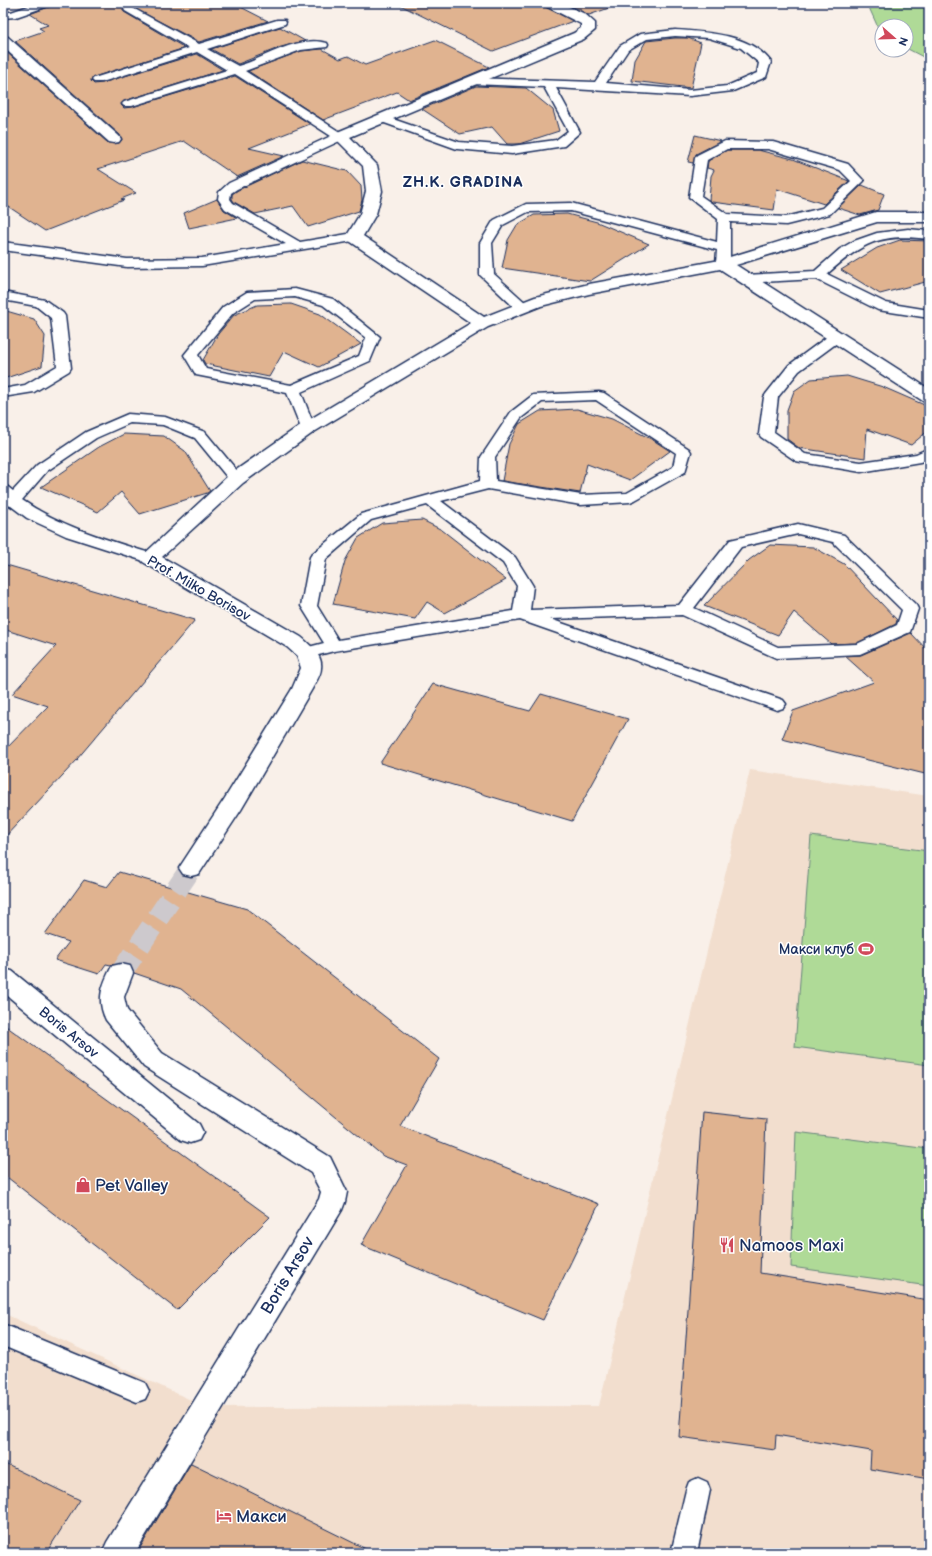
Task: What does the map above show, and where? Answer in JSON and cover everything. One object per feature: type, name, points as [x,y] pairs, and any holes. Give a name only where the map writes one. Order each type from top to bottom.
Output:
[{"type":"street","points":[[482,323],[354,237],[368,214],[374,191],[370,165],[340,136],[579,36],[588,30],[588,23],[580,17],[551,3]]},
{"type":"street","points":[[4,33],[114,139]]},
{"type":"street","points":[[150,558],[236,479],[308,428],[482,323],[535,302],[876,217],[929,217]]},
{"type":"street","points":[[724,256],[746,279],[929,397]]},
{"type":"street","name":"Prof. Milko Borisov","points":[[150,558],[294,642],[307,653]]},
{"type":"street","points":[[191,868],[233,804],[302,688],[312,668],[307,653]]},
{"type":"street","name":"Boris Arsov","points":[[118,1553],[332,1202],[334,1192],[321,1165],[153,1060],[115,1012],[112,997],[121,973]]},
{"type":"street","name":"Boris Arsov","points":[[3,978],[190,1132]]},
{"type":"lane","points":[[4,33],[7,15],[47,3]]},
{"type":"lane","points":[[129,9],[236,70],[340,136]]},
{"type":"lane","points":[[98,80],[281,22]]},
{"type":"lane","points":[[472,81],[598,86],[690,93],[729,89],[762,75],[765,62],[745,46],[710,36],[675,33],[644,36],[624,48],[598,86]]},
{"type":"lane","points":[[128,104],[236,70],[311,43],[323,45]]},
{"type":"lane","points":[[383,119],[457,145],[512,150],[560,143],[574,132],[548,84]]},
{"type":"lane","points":[[298,246],[229,206],[224,199],[225,192],[233,186],[340,136]]},
{"type":"lane","points":[[725,145],[769,145],[844,168],[858,181],[826,211],[786,221],[724,218],[695,197],[700,158],[725,145]]},
{"type":"lane","points":[[522,307],[487,275],[486,243],[498,223],[526,208],[571,207],[724,256],[724,218]]},
{"type":"lane","points":[[818,275],[850,249],[881,234],[914,233],[929,235]]},
{"type":"lane","points":[[3,246],[128,263],[202,262],[354,237]]},
{"type":"lane","points":[[746,279],[818,275],[883,307],[929,314]]},
{"type":"lane","points":[[295,292],[328,302],[373,337],[365,358],[293,390],[201,372],[191,355],[228,310],[252,296],[295,292]]},
{"type":"lane","points":[[3,296],[40,303],[58,316],[64,368],[29,389],[3,393]]},
{"type":"lane","points":[[836,337],[794,368],[771,397],[766,434],[801,458],[861,467],[920,458],[929,452]]},
{"type":"lane","points":[[293,390],[308,428]]},
{"type":"lane","points":[[334,646],[309,606],[318,557],[366,518],[428,499],[488,484],[581,500],[630,496],[680,469],[684,452],[599,396],[538,398],[516,415],[488,457],[488,484]]},
{"type":"lane","points":[[8,496],[42,468],[91,434],[128,418],[164,421],[200,435],[236,479]]},
{"type":"lane","name":"Prof. Milko Borisov","points":[[8,496],[57,528],[150,558]]},
{"type":"lane","points":[[428,499],[509,560],[526,586],[521,615]]},
{"type":"lane","points":[[307,653],[334,646],[521,615],[684,610],[776,653],[860,649],[904,628],[910,609],[838,538],[798,529],[736,543],[684,610]]},
{"type":"lane","points":[[521,615],[777,704]]},
{"type":"lane","points":[[3,1335],[137,1391]]},
{"type":"lane","points":[[684,1553],[698,1490]]},
{"type":"shaded area","points":[[750,770],[929,796],[929,1553],[3,1553],[3,1313],[206,1407],[599,1406]]},
{"type":"green space","points":[[867,3],[929,3],[929,60],[914,52],[914,18],[874,18]]},
{"type":"green space","name":"Макси клуб","points":[[811,836],[929,851],[929,1065],[795,1047]]},
{"type":"green space","points":[[796,1132],[929,1149],[929,1286],[791,1267]]},
{"type":"building","points":[[53,3],[233,3],[268,21],[199,42],[128,5],[123,9],[124,12],[185,48],[94,77],[91,81],[94,84],[102,83],[197,54],[223,70],[124,101],[121,105],[124,108],[132,107],[235,76],[310,124],[249,148],[284,156],[237,177],[184,141],[98,169],[136,193],[121,199],[124,200],[45,231],[3,203],[3,49],[108,143],[119,143],[122,140],[120,135],[15,41],[44,31],[39,28],[48,25],[30,14],[51,6]]},
{"type":"building","points":[[396,3],[544,3],[545,7],[573,21],[493,51]]},
{"type":"building","points":[[565,3],[611,3],[612,7],[589,15]]},
{"type":"building","points":[[280,27],[305,41],[281,47],[238,64],[211,49]]},
{"type":"building","points":[[688,38],[701,43],[691,88],[632,81],[635,60],[646,41]]},
{"type":"building","points":[[435,40],[489,67],[409,100],[397,92],[323,120],[248,71],[301,51],[322,49],[340,59],[348,56],[365,65]]},
{"type":"building","points":[[476,86],[526,88],[553,110],[559,131],[519,144],[507,144],[492,127],[460,134],[422,109]]},
{"type":"building","points":[[695,135],[721,141],[696,154],[693,163],[688,162]]},
{"type":"building","points":[[727,150],[758,150],[793,159],[849,181],[824,204],[777,189],[774,210],[712,202],[709,200],[711,176],[714,170],[707,168],[708,161]]},
{"type":"building","points":[[302,160],[347,171],[361,186],[362,200],[359,211],[308,227],[293,206],[255,214],[234,202],[232,199],[232,194],[238,190]]},
{"type":"building","points":[[862,185],[884,194],[878,210],[860,215],[838,208]]},
{"type":"building","points":[[217,199],[224,210],[237,218],[189,228],[184,213]]},
{"type":"building","points":[[567,214],[597,222],[649,244],[590,281],[502,268],[508,240],[517,225],[534,215]]},
{"type":"building","points":[[900,240],[929,241],[929,281],[880,294],[841,270],[877,248]]},
{"type":"building","points":[[291,304],[320,314],[361,344],[319,367],[284,351],[269,377],[205,364],[203,360],[218,334],[234,315],[257,305]]},
{"type":"building","points":[[3,310],[34,319],[45,336],[42,366],[3,379]]},
{"type":"building","points":[[847,376],[883,387],[929,407],[929,430],[911,445],[867,429],[865,458],[799,448],[787,439],[787,410],[794,391],[811,379]]},
{"type":"building","points":[[577,409],[612,419],[653,440],[670,451],[630,480],[587,464],[580,493],[502,481],[509,444],[519,424],[540,411]]},
{"type":"building","points":[[124,434],[164,436],[185,451],[210,491],[140,514],[121,492],[98,512],[41,487],[99,447]]},
{"type":"building","points":[[422,520],[442,530],[506,580],[445,613],[427,602],[415,619],[333,604],[345,561],[358,538],[382,523]]},
{"type":"building","points":[[770,545],[813,547],[844,564],[897,620],[896,624],[857,643],[831,644],[794,612],[778,635],[704,606],[749,560]]},
{"type":"building","points":[[3,564],[195,620],[78,759],[3,839],[3,752],[48,706],[12,694],[56,646],[3,629]]},
{"type":"building","points":[[911,633],[929,652],[929,775],[782,739],[793,711],[874,682],[845,656],[861,655]]},
{"type":"building","points":[[433,684],[530,711],[541,694],[628,719],[572,821],[380,763]]},
{"type":"building","points":[[119,872],[247,909],[439,1059],[400,1126],[599,1204],[543,1320],[361,1245],[407,1165],[383,1156],[181,989],[134,973],[130,965],[121,963],[111,965],[106,964],[99,974],[55,960],[69,942],[45,934],[84,880],[107,887]]},
{"type":"building","points":[[3,1024],[270,1217],[177,1310],[3,1174]]},
{"type":"building","points":[[702,1112],[766,1119],[760,1273],[929,1300],[929,1479],[870,1469],[871,1451],[776,1435],[775,1450],[679,1437]]},
{"type":"building","points":[[3,1463],[80,1500],[46,1553],[3,1553]]},
{"type":"building","name":"Макси","points":[[191,1463],[222,1478],[374,1553],[137,1553]]},
{"type":"tunnel","points":[[121,973],[191,868]]},
{"type":"place","name":"Макси клуб","points":[[866,949]]},
{"type":"place","name":"Pet Valley","points":[[83,1185]]},
{"type":"place","name":"Namoos Maxi","points":[[727,1245]]},
{"type":"place","name":"Макси","points":[[224,1516]]},
{"type":"district","name":"ZH.K. GRADINA","points":[[463,182]]}]
